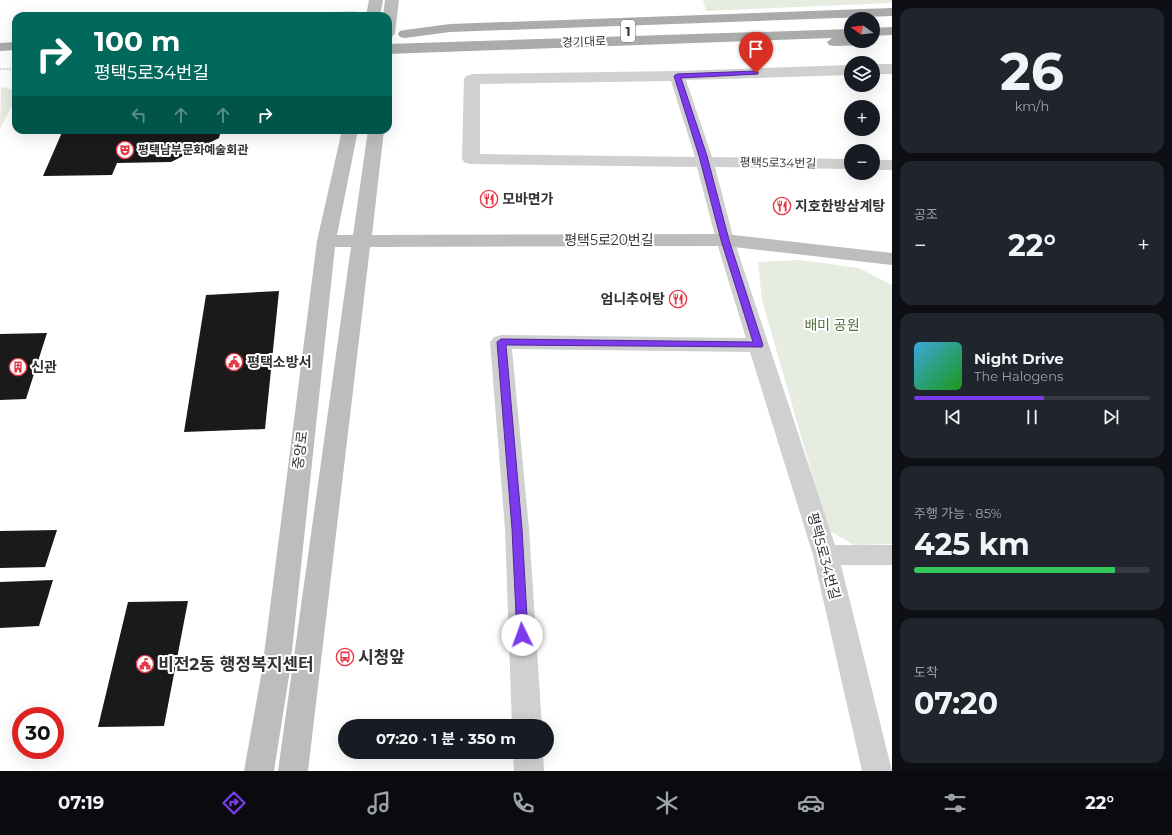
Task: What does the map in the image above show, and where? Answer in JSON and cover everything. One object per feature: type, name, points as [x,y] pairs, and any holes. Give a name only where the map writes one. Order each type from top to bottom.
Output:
[{"type":"main road","points":[[374,12],[376,0]]},
{"type":"main road","points":[[391,12],[392,0]]},
{"type":"main road","points":[[406,41],[450,28],[892,12]]},
{"type":"main road","points":[[880,22],[892,22]]},
{"type":"main road","name":"경기대로","points":[[392,47],[406,41],[444,36],[588,33],[844,23]]},
{"type":"main road","points":[[880,32],[892,32]]},
{"type":"main road","name":"경기대로","points":[[392,36],[406,41],[844,33]]},
{"type":"main road","points":[[880,41],[892,40]]},
{"type":"main road","points":[[406,41],[451,54],[844,42]]},
{"type":"main road","points":[[0,47],[12,46]]},
{"type":"main road","points":[[0,60],[12,60]]},
{"type":"main road","name":"중앙로","points":[[259,771],[276,670],[326,241],[349,134]]},
{"type":"main road","points":[[293,771],[375,134]]},
{"type":"main road","name":"평택5로20번길","points":[[326,241],[725,240],[892,259]]},
{"type":"street","points":[[880,69],[892,69]]},
{"type":"street","points":[[704,162],[471,159],[472,79],[677,76],[844,70]]},
{"type":"street","name":"평택5로34번길","points":[[677,76],[704,162],[725,240],[826,555],[877,771]]},
{"type":"street","name":"평택5로34번길","points":[[704,162],[844,164]]},
{"type":"street","points":[[880,164],[892,165]]},
{"type":"street","points":[[527,719],[517,529],[501,342],[759,345]]},
{"type":"street","points":[[826,555],[892,555]]},
{"type":"street","points":[[528,759],[529,771]]},
{"type":"path","points":[[0,69],[12,69]]},
{"type":"green space","points":[[703,0],[892,0],[892,3],[706,11]]},
{"type":"green space","points":[[357,11],[356,12],[331,12]]},
{"type":"green space","points":[[1,87],[12,90],[12,105],[0,129]]},
{"type":"green space","name":"배미 공원","points":[[800,260],[859,268],[892,285],[892,544],[854,545],[828,530],[762,300],[758,262]]},
{"type":"building","name":"평택남부문화예술회관","points":[[61,134],[220,134],[219,138],[171,162],[117,163],[112,175],[43,176]]},
{"type":"building","name":"평택소방서","points":[[279,291],[265,429],[184,432],[206,295]]},
{"type":"building","name":"신관","points":[[47,333],[26,399],[0,400],[0,334]]},
{"type":"building","points":[[57,530],[45,567],[0,568],[0,531]]},
{"type":"building","points":[[53,580],[39,626],[0,628],[0,582]]},
{"type":"building","name":"비전2동 행정복지센터","points":[[188,601],[164,726],[98,727],[128,602]]},
{"type":"place","name":"평택남부문화예술회관","points":[[125,150]]},
{"type":"place","name":"모바면가","points":[[489,199]]},
{"type":"place","name":"지호한방삼계탕","points":[[782,206]]},
{"type":"place","name":"엄니추어탕","points":[[678,299]]},
{"type":"place","name":"평택소방서","points":[[234,362]]},
{"type":"place","name":"신관","points":[[18,367]]},
{"type":"place","name":"시청앞","points":[[345,657]]},
{"type":"place","name":"비전2동 행정복지센터","points":[[145,664]]},
{"type":"route","points":[[522,635],[517,529],[501,342],[759,345],[725,240],[703,156],[677,76],[756,73]]}]
